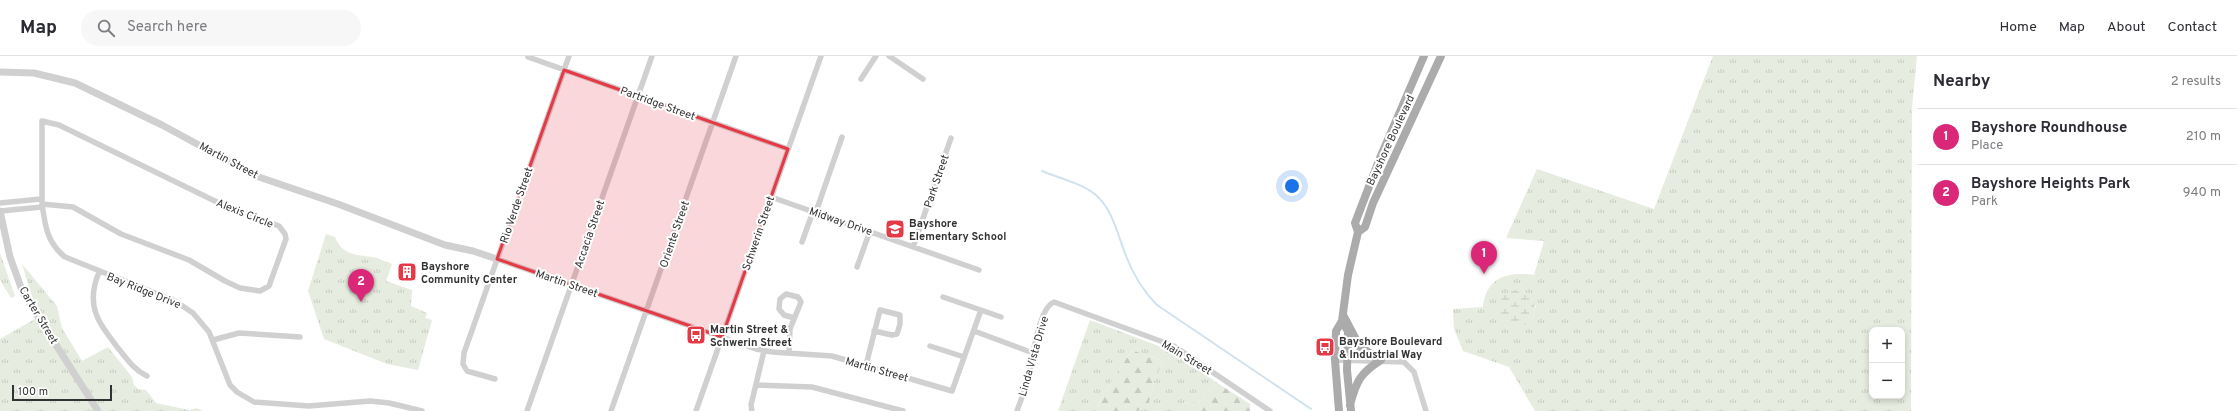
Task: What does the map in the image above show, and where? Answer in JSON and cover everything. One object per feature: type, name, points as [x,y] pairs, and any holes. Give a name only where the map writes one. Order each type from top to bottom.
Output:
[{"type":"main road","name":"Bayshore Boulevard","points":[[1339,410],[1335,360],[1336,331],[1342,318],[1349,268],[1358,232],[1355,223],[1359,209],[1424,56]]},
{"type":"main road","name":"Bayshore Boulevard","points":[[1358,232],[1365,227],[1373,202],[1441,56]]},
{"type":"main road","name":"Bayshore Boulevard","points":[[1342,318],[1348,331],[1347,360],[1350,408]]},
{"type":"main road","points":[[1342,318],[1360,347],[1380,360],[1361,376],[1355,388],[1350,408]]},
{"type":"street","name":"Rio Verde Street","points":[[495,379],[468,371],[463,360],[569,56]]},
{"type":"street","name":"Accacia Street","points":[[527,411],[652,56]]},
{"type":"street","name":"Oriente Street","points":[[611,411],[736,56]]},
{"type":"street","name":"Schwerin Street","points":[[696,411],[821,56]]},
{"type":"street","points":[[861,79],[876,56]]},
{"type":"street","points":[[889,56],[923,79]]},
{"type":"street","name":"Partridge Street","points":[[528,57],[788,149]]},
{"type":"street","name":"Martin Street","points":[[0,72],[34,73],[75,83],[162,125],[256,176],[338,204],[445,245],[473,251],[764,351],[824,354],[952,391],[981,310]]},
{"type":"street","name":"Alexis Circle","points":[[42,122],[59,125],[223,205],[278,226],[286,234],[286,239],[269,286],[260,291],[254,291],[229,283],[178,255],[121,234],[73,207],[42,203],[42,122]]},
{"type":"street","points":[[802,242],[842,136]]},
{"type":"street","name":"Park Street","points":[[914,247],[952,138]]},
{"type":"street","name":"Midway Drive","points":[[771,197],[870,230],[979,270]]},
{"type":"street","points":[[0,203],[42,203]]},
{"type":"street","points":[[0,211],[42,203]]},
{"type":"street","name":"Bay Ridge Drive","points":[[42,203],[46,231],[58,252],[73,261],[164,296],[185,307],[202,322],[213,340],[230,385],[241,395],[254,402],[309,406],[379,401],[422,411]]},
{"type":"street","name":"Carter Street","points":[[0,211],[10,257],[23,293],[98,411]]},
{"type":"street","points":[[857,267],[870,230]]},
{"type":"street","points":[[100,272],[92,296],[98,321],[132,366],[147,376]]},
{"type":"street","points":[[789,353],[790,329],[800,307],[800,299],[786,294],[780,299],[779,309],[784,315],[794,318]]},
{"type":"street","points":[[943,297],[1001,317]]},
{"type":"street","name":"Main Street","points":[[1051,303],[1056,302],[1174,346],[1270,411]]},
{"type":"street","name":"Linda Vista Drive","points":[[1017,411],[1028,378],[1033,353],[1048,306],[1051,303]]},
{"type":"street","points":[[866,365],[874,331],[880,310],[900,315],[900,324],[897,334],[892,335],[874,331]]},
{"type":"street","points":[[974,332],[1033,353]]},
{"type":"street","points":[[213,340],[239,333],[300,337]]},
{"type":"street","points":[[930,346],[964,357]]},
{"type":"street","points":[[752,411],[751,405],[764,351]]},
{"type":"street","points":[[1335,360],[1400,361],[1410,366],[1414,372],[1426,411]]},
{"type":"street","points":[[756,385],[812,387],[903,411]]},
{"type":"highlighted area","points":[[564,70],[788,149],[722,337],[497,259]]},
{"type":"green space","points":[[1713,56],[1917,56],[1912,107],[1911,411],[1535,411],[1509,367],[1463,351],[1454,329],[1453,309],[1483,307],[1485,297],[1489,289],[1500,278],[1507,275],[1534,275],[1544,241],[1506,238],[1537,169],[1654,209]],"holes":[[[1536,305],[1533,317],[1504,320],[1499,309]]]},
{"type":"green space","points":[[326,234],[335,237],[338,243],[350,253],[375,258],[392,264],[386,281],[412,290],[411,306],[427,313],[425,318],[432,320],[418,370],[387,364],[324,339],[308,291]]},
{"type":"green space","points":[[0,253],[15,296],[11,298],[0,280]]},
{"type":"green space","points":[[22,264],[57,306],[62,328],[82,361],[108,347],[132,377],[134,385],[138,389],[146,390],[156,403],[189,410],[197,408],[203,411],[0,411],[0,339],[42,315],[34,303]]},
{"type":"green space","points":[[1521,290],[1530,295],[1534,301],[1534,315],[1530,321],[1521,326],[1513,326],[1504,321],[1500,315],[1499,304],[1504,295],[1510,291]]},
{"type":"green space","points":[[1090,320],[1164,348],[1216,382],[1199,402],[1183,404],[1185,411],[1124,411],[1127,405],[1148,407],[1154,381],[1163,361],[1132,350],[1104,393],[1096,411],[1058,411]]},
{"type":"green space","points":[[1132,350],[1163,361],[1154,381],[1148,407],[1137,411],[1127,405],[1124,411],[1096,411],[1104,393]]},
{"type":"green space","points":[[1216,382],[1250,404],[1250,411],[1185,411],[1183,404],[1199,402]]},
{"type":"waterway","points":[[1042,171],[1084,187],[1102,201],[1111,216],[1135,276],[1147,294],[1157,305],[1311,409]]},
{"type":"place","name":"Bayshore Elementary School","points":[[895,229]]},
{"type":"place","name":"Bayshore Community Center","points":[[407,272]]},
{"type":"place","name":"Bayshore Roundhouse","points":[[1484,274]]},
{"type":"place","name":"Bayshore Heights Park","points":[[361,302]]},
{"type":"place","name":"Martin Street & Schwerin Street","points":[[696,335]]},
{"type":"place","name":"Bayshore Boulevard & Industrial Way","points":[[1325,347]]}]
